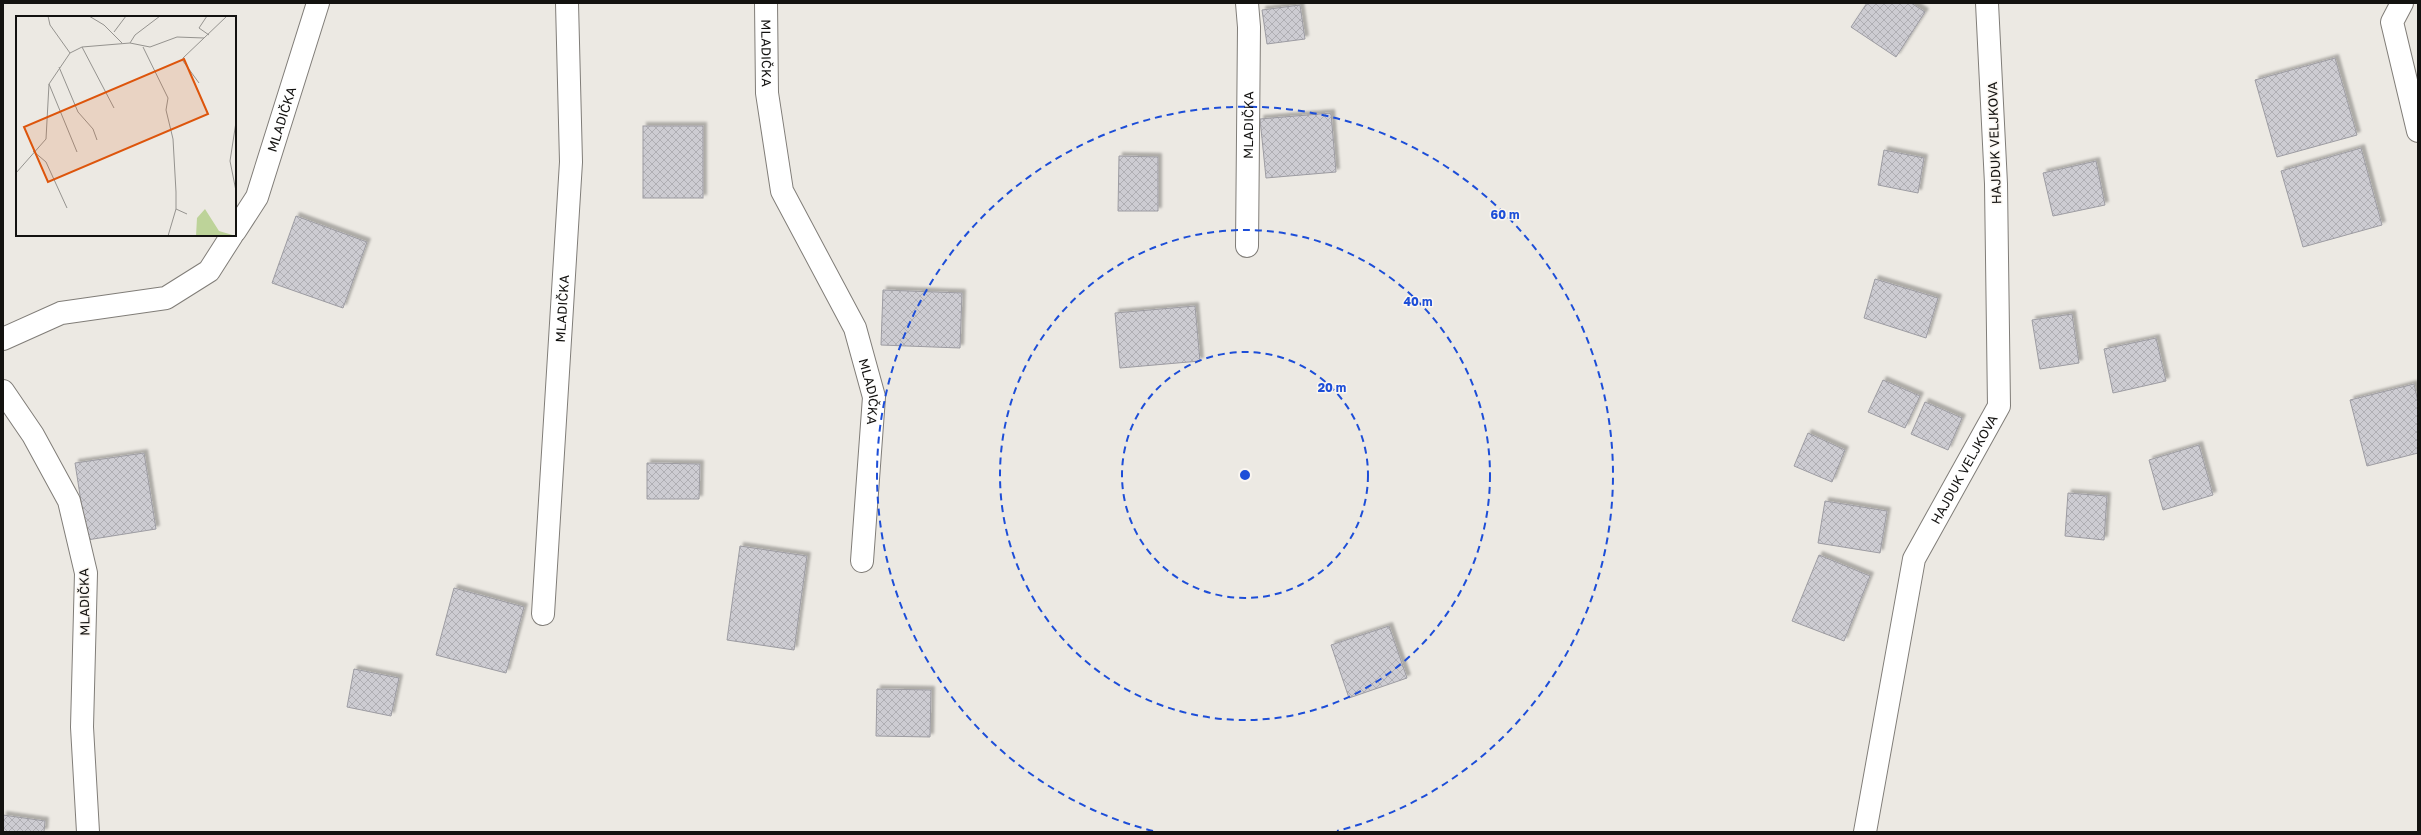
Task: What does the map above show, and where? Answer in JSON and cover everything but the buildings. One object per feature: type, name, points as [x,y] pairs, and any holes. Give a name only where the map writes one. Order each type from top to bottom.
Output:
[{"type":"street","name":"MLADIČKA","points":[[236,229],[257,197],[318,3]]},
{"type":"street","name":"MLADIČKA","points":[[543,614],[571,162],[567,3]]},
{"type":"street","name":"MLADIČKA","points":[[766,3],[768,93],[782,191],[855,328],[874,397],[862,561]]},
{"type":"street","name":"MLADIČKA","points":[[1247,3],[1249,27],[1247,246]]},
{"type":"street","name":"HAJDUK VELJKOVA","points":[[1865,832],[1914,559],[1999,406],[1996,184],[1988,3]]},
{"type":"street","points":[[2402,3],[2392,22],[2418,131]]},
{"type":"street","points":[[3,339],[61,313],[166,298],[209,271],[231,236]]},
{"type":"street","name":"MLADIČKA","points":[[3,391],[33,435],[69,501],[86,573],[82,727],[88,832]]}]
